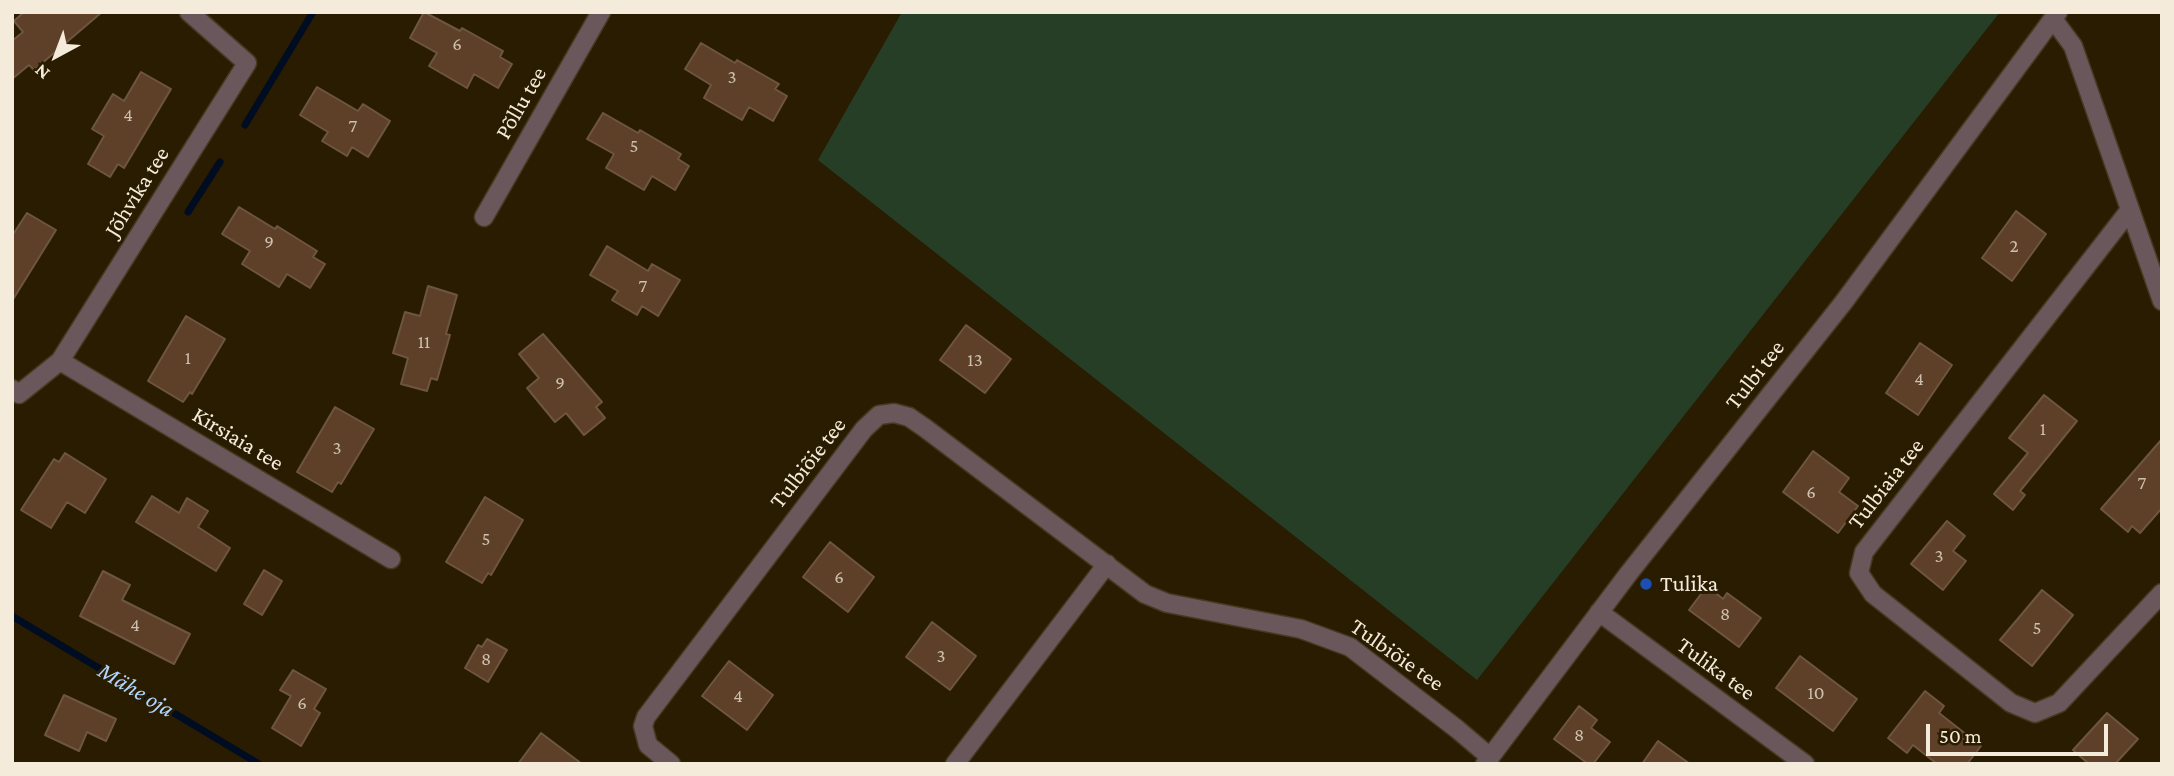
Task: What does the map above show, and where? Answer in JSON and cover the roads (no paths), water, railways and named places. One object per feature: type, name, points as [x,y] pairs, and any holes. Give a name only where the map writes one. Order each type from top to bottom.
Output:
[{"type":"street","name":"Jõhvika tee","points":[[12,389],[19,394],[60,361],[247,63],[189,12]]},
{"type":"street","name":"Põllu tee","points":[[484,217],[601,12]]},
{"type":"street","points":[[2055,16],[2073,46],[2162,301]]},
{"type":"street","name":"Tulbi tee","points":[[1488,760],[1599,612],[1843,303],[2055,16]]},
{"type":"street","name":"Tulbiaia tee","points":[[2130,211],[1864,552],[1859,573],[1873,594],[2011,703],[2035,713],[2059,703],[2162,593]]},
{"type":"street","name":"Kirsiaia tee","points":[[60,361],[391,559]]},
{"type":"street","name":"Tulbiõie tee","points":[[671,764],[648,745],[643,726],[646,717],[864,429],[879,415],[894,413],[917,422],[1145,594],[1167,603],[1301,629],[1350,647],[1457,729],[1488,760]]},
{"type":"street","points":[[955,764],[1107,564]]},
{"type":"street","name":"Tulika tee","points":[[1599,612],[1805,764]]},
{"type":"waterway","points":[[245,125],[313,12]]},
{"type":"waterway","points":[[188,212],[220,162]]},
{"type":"waterway","name":"Mähe oja","points":[[12,616],[259,764]]},
{"type":"place","name":"Tulika","points":[[1646,584]]}]
